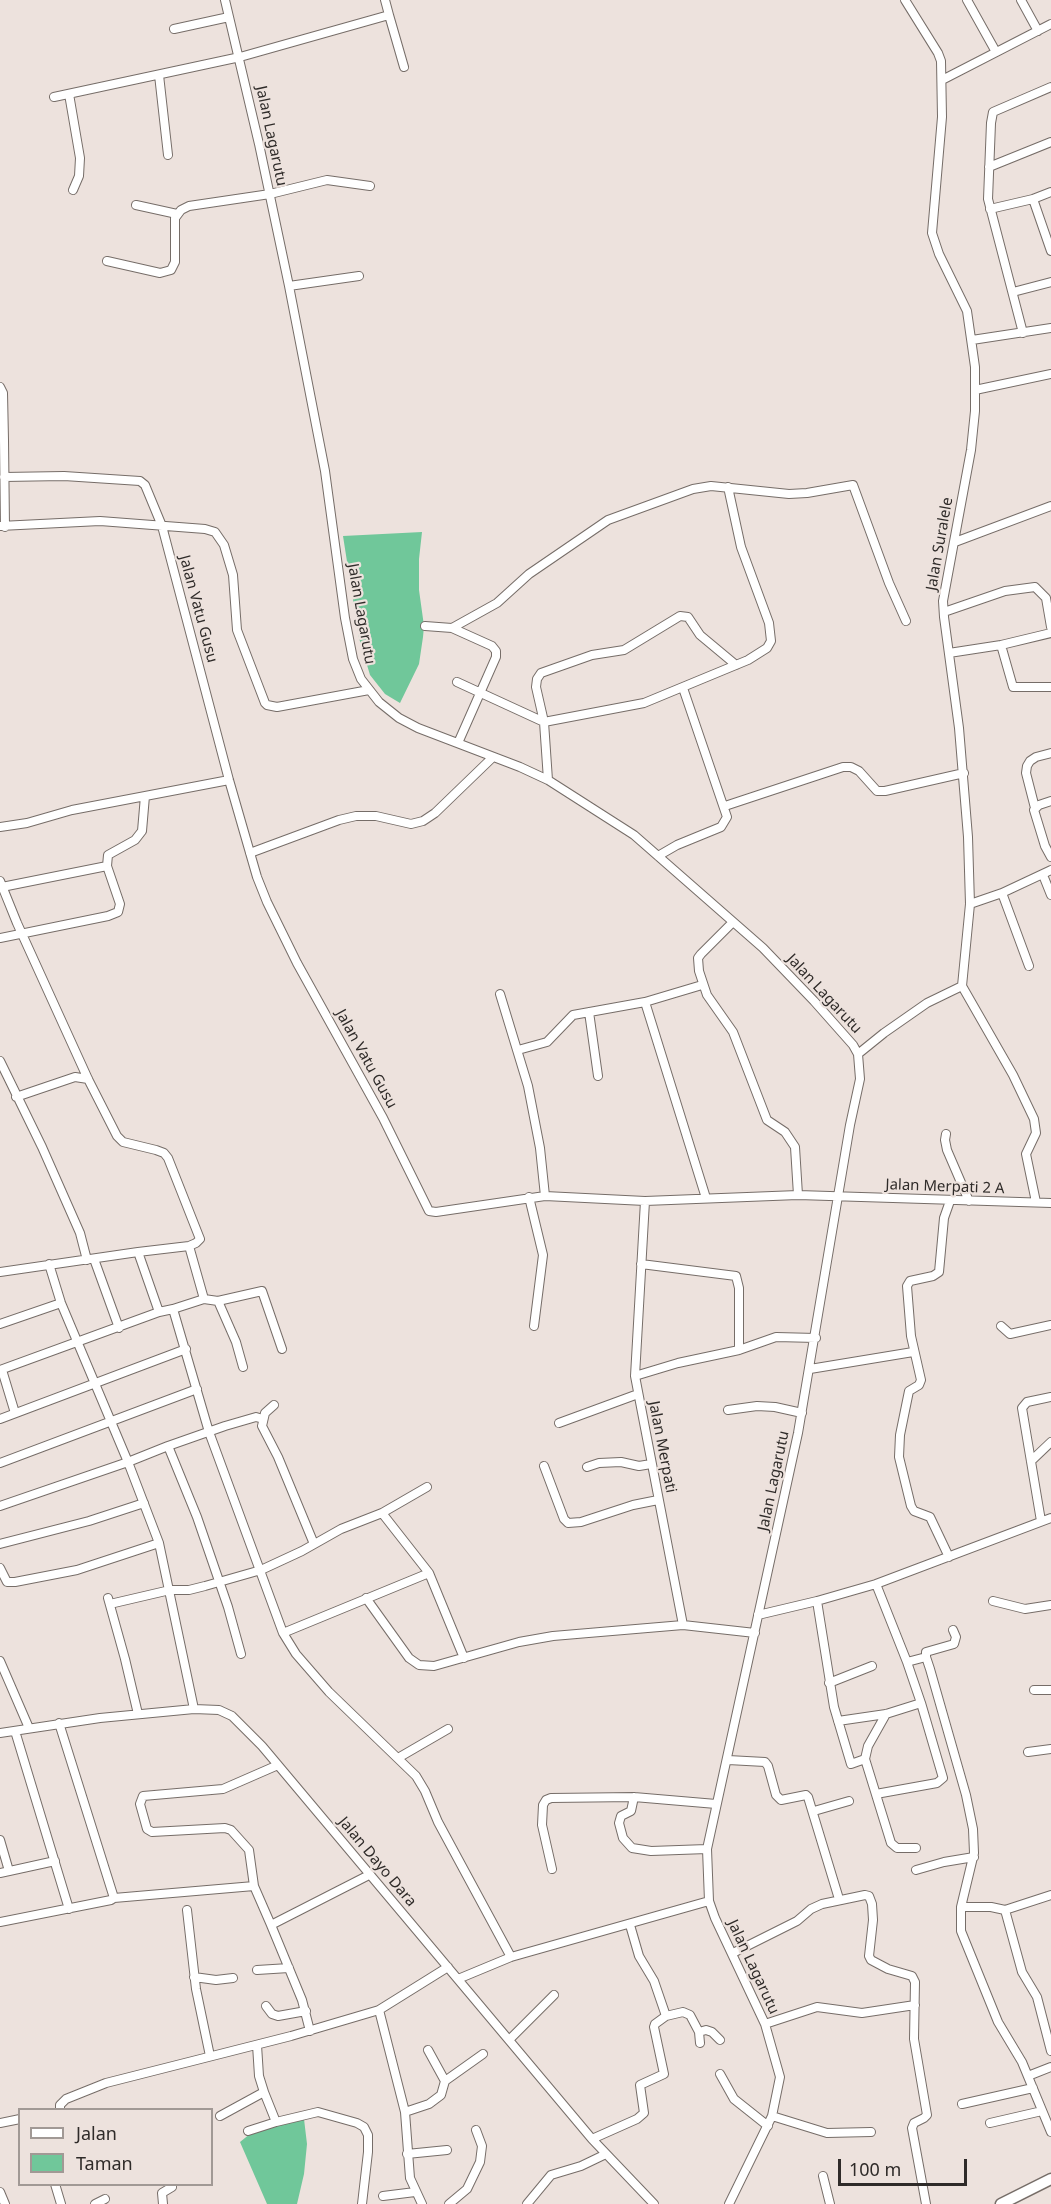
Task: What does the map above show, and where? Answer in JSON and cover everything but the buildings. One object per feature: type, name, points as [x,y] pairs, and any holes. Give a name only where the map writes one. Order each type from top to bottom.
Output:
[{"type":"main road","points":[[1001,2204],[1051,2179]]},
{"type":"street","name":"Jalan Lagarutu","points":[[225,0],[270,194],[325,471],[345,618],[357,669],[369,690],[379,702],[399,718],[418,728],[493,756],[548,780],[622,826],[733,922],[801,987],[853,1045],[858,1054],[860,1079],[850,1125],[802,1413],[707,1849],[709,1901],[765,2024],[780,2077],[768,2126],[729,2204]]},
{"type":"street","points":[[385,0],[404,67]]},
{"type":"street","name":"Jalan Suralele","points":[[904,0],[941,61],[942,117],[932,233],[939,254],[967,311],[975,367],[971,450],[945,587],[944,612],[964,773],[970,904],[962,986]]},
{"type":"street","points":[[967,0],[996,52]]},
{"type":"street","points":[[1021,0],[1038,31]]},
{"type":"street","points":[[54,97],[240,57],[389,15]]},
{"type":"street","points":[[174,29],[229,16]]},
{"type":"street","points":[[942,80],[1051,24]]},
{"type":"street","points":[[159,75],[168,155]]},
{"type":"street","points":[[1023,333],[990,209],[987,187],[993,112],[1051,87]]},
{"type":"street","points":[[69,94],[80,158],[79,176],[73,190]]},
{"type":"street","points":[[990,167],[1051,142]]},
{"type":"street","points":[[136,205],[177,214],[189,206],[270,194],[327,180],[370,186]]},
{"type":"street","points":[[990,209],[1051,192]]},
{"type":"street","points":[[1033,198],[1051,251]]},
{"type":"street","points":[[107,261],[160,273],[171,270],[174,262],[177,214]]},
{"type":"street","points":[[289,286],[359,276]]},
{"type":"street","points":[[1013,291],[1051,282]]},
{"type":"street","points":[[972,340],[1051,328]]},
{"type":"street","points":[[975,390],[1051,374]]},
{"type":"street","points":[[0,387],[3,393],[2,526],[100,521],[205,529],[214,532],[222,541],[233,575],[237,630],[258,690],[267,705],[276,706],[369,690]]},
{"type":"street","name":"Jalan Vatu Gusu","points":[[4,477],[64,476],[140,481],[145,485],[162,526],[257,877],[275,922],[383,1118],[429,1211],[436,1212],[545,1196],[645,1201],[798,1195],[839,1197]]},
{"type":"street","points":[[452,628],[497,603],[529,574],[608,520],[693,489],[711,486],[789,494],[853,484],[889,583],[906,621]]},
{"type":"street","points":[[457,682],[544,722],[644,703],[736,665],[768,648],[771,635],[769,623],[741,547],[728,487]]},
{"type":"street","points":[[955,542],[1051,506]]},
{"type":"street","points":[[944,612],[1005,591],[1035,587],[1046,598],[1051,627]]},
{"type":"street","points":[[548,780],[544,722],[536,687],[541,674],[592,654],[624,650],[680,616],[688,617],[697,633],[736,665]]},
{"type":"street","points":[[425,626],[452,628],[492,646],[496,651],[496,657],[458,743]]},
{"type":"street","points":[[949,653],[1001,645],[1051,633]]},
{"type":"street","points":[[1001,645],[1013,687],[1051,687]]},
{"type":"street","points":[[658,856],[677,845],[721,827],[727,818],[725,806],[683,688]]},
{"type":"street","points":[[1051,753],[1030,760],[1026,773],[1045,846],[1051,856]]},
{"type":"street","points":[[250,853],[339,820],[356,816],[376,816],[411,824],[423,821],[435,813],[493,756]]},
{"type":"street","points":[[725,806],[843,767],[851,767],[859,771],[877,791],[885,792],[964,773]]},
{"type":"street","points":[[0,827],[27,823],[72,810],[229,780]]},
{"type":"street","points":[[0,938],[118,912],[120,903],[107,866],[108,855],[135,840],[142,831],[145,796]]},
{"type":"street","points":[[1035,808],[1043,802],[1051,801]]},
{"type":"street","points":[[0,1272],[196,1244],[200,1239],[164,1153],[123,1142],[117,1136],[88,1079],[1,884],[107,866]]},
{"type":"street","points":[[970,904],[1002,893],[1051,870]]},
{"type":"street","points":[[1043,875],[1051,895]]},
{"type":"street","points":[[1002,893],[1029,966]]},
{"type":"street","points":[[733,922],[698,958],[702,985],[733,1032],[767,1120],[785,1132],[795,1147],[798,1195]]},
{"type":"street","points":[[518,1050],[547,1042],[573,1015],[645,1002],[702,985]]},
{"type":"street","points":[[858,1054],[927,1003],[962,986],[1009,1066],[1034,1119],[1036,1133],[1026,1154],[1036,1202]]},
{"type":"street","points":[[500,994],[528,1086],[540,1148],[545,1196]]},
{"type":"street","points":[[645,1002],[705,1198]]},
{"type":"street","points":[[589,1012],[598,1076]]},
{"type":"street","points":[[0,1062],[42,1147],[120,1328]]},
{"type":"street","points":[[16,1097],[75,1077],[88,1079]]},
{"type":"street","points":[[946,1134],[947,1150],[969,1202]]},
{"type":"street","points":[[529,1197],[543,1255],[534,1326]]},
{"type":"street","name":"Jalan Merpati 2 A","points":[[839,1197],[1051,1203]]},
{"type":"street","name":"Jalan Merpati","points":[[645,1201],[635,1376],[683,1625]]},
{"type":"street","points":[[949,1557],[930,1517],[914,1511],[911,1506],[900,1465],[900,1435],[908,1395],[921,1380],[913,1352],[906,1294],[907,1283],[939,1272],[944,1218],[950,1201]]},
{"type":"street","points":[[189,1245],[204,1299]]},
{"type":"street","points":[[138,1252],[159,1312]]},
{"type":"street","points":[[49,1264],[61,1303],[128,1462],[159,1543],[194,1709]]},
{"type":"street","points":[[640,1264],[736,1276],[739,1280],[739,1350]]},
{"type":"street","points":[[15,1413],[1,1370],[78,1344],[159,1312],[204,1299],[218,1301],[262,1291],[282,1349]]},
{"type":"street","points":[[218,1301],[236,1342],[243,1367]]},
{"type":"street","points":[[0,1324],[61,1303]]},
{"type":"street","points":[[173,1309],[209,1432],[284,1634],[296,1654],[329,1692],[398,1758],[421,1784],[438,1822],[511,1957]]},
{"type":"street","points":[[1001,1326],[1010,1334],[1051,1325]]},
{"type":"street","points":[[635,1376],[678,1363],[739,1350],[777,1336],[816,1338]]},
{"type":"street","points":[[0,1419],[186,1349]]},
{"type":"street","points":[[810,1369],[913,1352]]},
{"type":"street","points":[[0,1463],[197,1389]]},
{"type":"street","points":[[559,1423],[638,1394]]},
{"type":"street","points":[[1041,1521],[1023,1405],[1051,1397]]},
{"type":"street","points":[[274,1405],[265,1413],[262,1426],[292,1489],[314,1544]]},
{"type":"street","points":[[728,1410],[757,1406],[802,1413]]},
{"type":"street","points":[[0,1506],[209,1432],[256,1417],[263,1419]]},
{"type":"street","points":[[1031,1461],[1051,1442]]},
{"type":"street","points":[[168,1446],[220,1582],[241,1654]]},
{"type":"street","points":[[587,1467],[599,1463],[621,1462],[639,1466],[651,1464]]},
{"type":"street","points":[[544,1466],[564,1519],[568,1523],[581,1522],[633,1505],[658,1500]]},
{"type":"street","points":[[138,1714],[109,1601],[170,1590],[189,1590],[261,1570],[341,1529],[382,1513],[427,1487]]},
{"type":"street","points":[[0,1544],[89,1521],[144,1503]]},
{"type":"street","points":[[382,1513],[429,1573],[464,1658]]},
{"type":"street","points":[[758,1615],[876,1584],[1051,1518]]},
{"type":"street","points":[[0,1568],[7,1582],[15,1582],[77,1570],[159,1543]]},
{"type":"street","points":[[284,1634],[429,1573]]},
{"type":"street","points":[[876,1584],[907,1662],[943,1778],[937,1783],[876,1794]]},
{"type":"street","points":[[366,1598],[409,1658],[418,1665],[434,1666],[519,1642],[553,1636],[683,1625],[754,1633]]},
{"type":"street","points":[[817,1601],[829,1683],[849,1763],[855,1764],[865,1759]]},
{"type":"street","points":[[993,1601],[1025,1609],[1051,1605]]},
{"type":"street","points":[[953,1630],[956,1636],[954,1644],[926,1652],[926,1657],[972,1819],[975,1846],[961,1907],[962,1931],[998,2022],[1018,2055],[1051,2132]]},
{"type":"street","points":[[907,1662],[926,1657]]},
{"type":"street","points":[[0,1661],[29,1728]]},
{"type":"street","points":[[829,1683],[872,1666]]},
{"type":"street","points":[[1034,1690],[1051,1690]]},
{"type":"street","points":[[838,1721],[886,1714],[921,1703]]},
{"type":"street","name":"Jalan Dayo Dara","points":[[0,1732],[59,1723],[194,1709],[219,1710],[232,1716],[262,1746],[592,2139],[654,2204]]},
{"type":"street","points":[[886,1714],[868,1746],[865,1759],[892,1845],[897,1848],[916,1848]]},
{"type":"street","points":[[59,1723],[114,1898]]},
{"type":"street","points":[[398,1758],[448,1729]]},
{"type":"street","points":[[15,1731],[69,1909]]},
{"type":"street","points":[[1028,1752],[1051,1749]]},
{"type":"street","points":[[728,1760],[765,1762],[781,1800],[806,1795],[814,1811],[839,1899]]},
{"type":"street","points":[[278,1766],[223,1789],[145,1796],[141,1800],[149,1832],[225,1828],[231,1830],[249,1850],[254,1886],[306,2011],[310,2031]]},
{"type":"street","points":[[552,1869],[543,1836],[542,1813],[546,1800],[557,1797],[634,1797],[716,1804]]},
{"type":"street","points":[[634,1797],[631,1810],[621,1816],[619,1823],[623,1838],[632,1848],[651,1851],[707,1849]]},
{"type":"street","points":[[814,1811],[849,1801]]},
{"type":"street","points":[[0,1840],[4,1872],[55,1861]]},
{"type":"street","points":[[916,1870],[974,1857]]},
{"type":"street","points":[[271,1925],[369,1875]]},
{"type":"street","points":[[0,1922],[114,1898],[254,1886]]},
{"type":"street","points":[[961,1907],[991,1907],[1005,1910],[1051,1895]]},
{"type":"street","points":[[733,1953],[797,1921],[811,1909],[839,1899],[869,1896],[873,1920],[870,1959],[874,1963],[914,1978],[914,2039],[927,2115],[914,2123],[912,2128],[926,2204]]},
{"type":"street","points":[[458,1979],[511,1957],[709,1901]]},
{"type":"street","points":[[187,1910],[194,1977],[210,2056]]},
{"type":"street","points":[[1005,1910],[1022,1972],[1035,1991],[1051,2052]]},
{"type":"street","points":[[630,1925],[639,1956],[654,1981],[666,2016]]},
{"type":"street","points":[[60,2108],[66,2099],[106,2083],[310,2031],[379,2010],[448,1967]]},
{"type":"street","points":[[257,1970],[289,1968]]},
{"type":"street","points":[[194,1977],[216,1980],[232,1978]]},
{"type":"street","points":[[509,2040],[555,1995]]},
{"type":"street","points":[[765,2024],[817,2007],[862,2013],[915,2005]]},
{"type":"street","points":[[266,2006],[272,2014],[278,2016],[306,2011]]},
{"type":"street","points":[[379,2010],[405,2112],[410,2178],[422,2204]]},
{"type":"street","points":[[592,2139],[637,2119],[644,2113],[640,2085],[664,2074],[655,2024],[666,2016],[683,2012],[690,2015],[699,2032],[700,2043]]},
{"type":"street","points":[[699,2032],[706,2030],[712,2032],[720,2040]]},
{"type":"street","points":[[256,2045],[264,2092],[276,2122]]},
{"type":"street","points":[[428,2050],[445,2081]]},
{"type":"street","points":[[405,2112],[437,2099],[445,2081],[483,2054]]},
{"type":"street","points":[[1028,2076],[1051,2067]]},
{"type":"street","points":[[720,2074],[734,2099],[768,2126]]},
{"type":"street","points":[[962,2104],[1033,2088]]},
{"type":"street","points":[[220,2116],[264,2092]]},
{"type":"street","points":[[990,2123],[1042,2111]]},
{"type":"street","points":[[248,2131],[318,2112],[357,2122],[368,2134],[362,2204]]},
{"type":"street","points":[[772,2116],[826,2133],[871,2132]]},
{"type":"street","points":[[0,2123],[18,2119]]},
{"type":"street","points":[[449,2204],[467,2189],[480,2162],[482,2146],[476,2130]]},
{"type":"street","points":[[407,2154],[447,2150]]},
{"type":"street","points":[[526,2204],[551,2175],[581,2166],[606,2154]]},
{"type":"street","points":[[823,2176],[830,2204]]},
{"type":"street","points":[[56,2186],[61,2204]]},
{"type":"street","points":[[164,2204],[162,2193],[172,2187]]},
{"type":"street","points":[[0,2192],[4,2204]]},
{"type":"street","points":[[383,2196],[415,2192]]},
{"type":"street","points":[[95,2204],[105,2199]]},
{"type":"green space","points":[[422,532],[419,590],[424,626],[423,637],[419,664],[400,703],[385,694],[370,675],[359,638],[343,536]]},
{"type":"green space","points":[[304,2119],[307,2144],[304,2174],[297,2204],[267,2204],[240,2142],[266,2121]]}]
